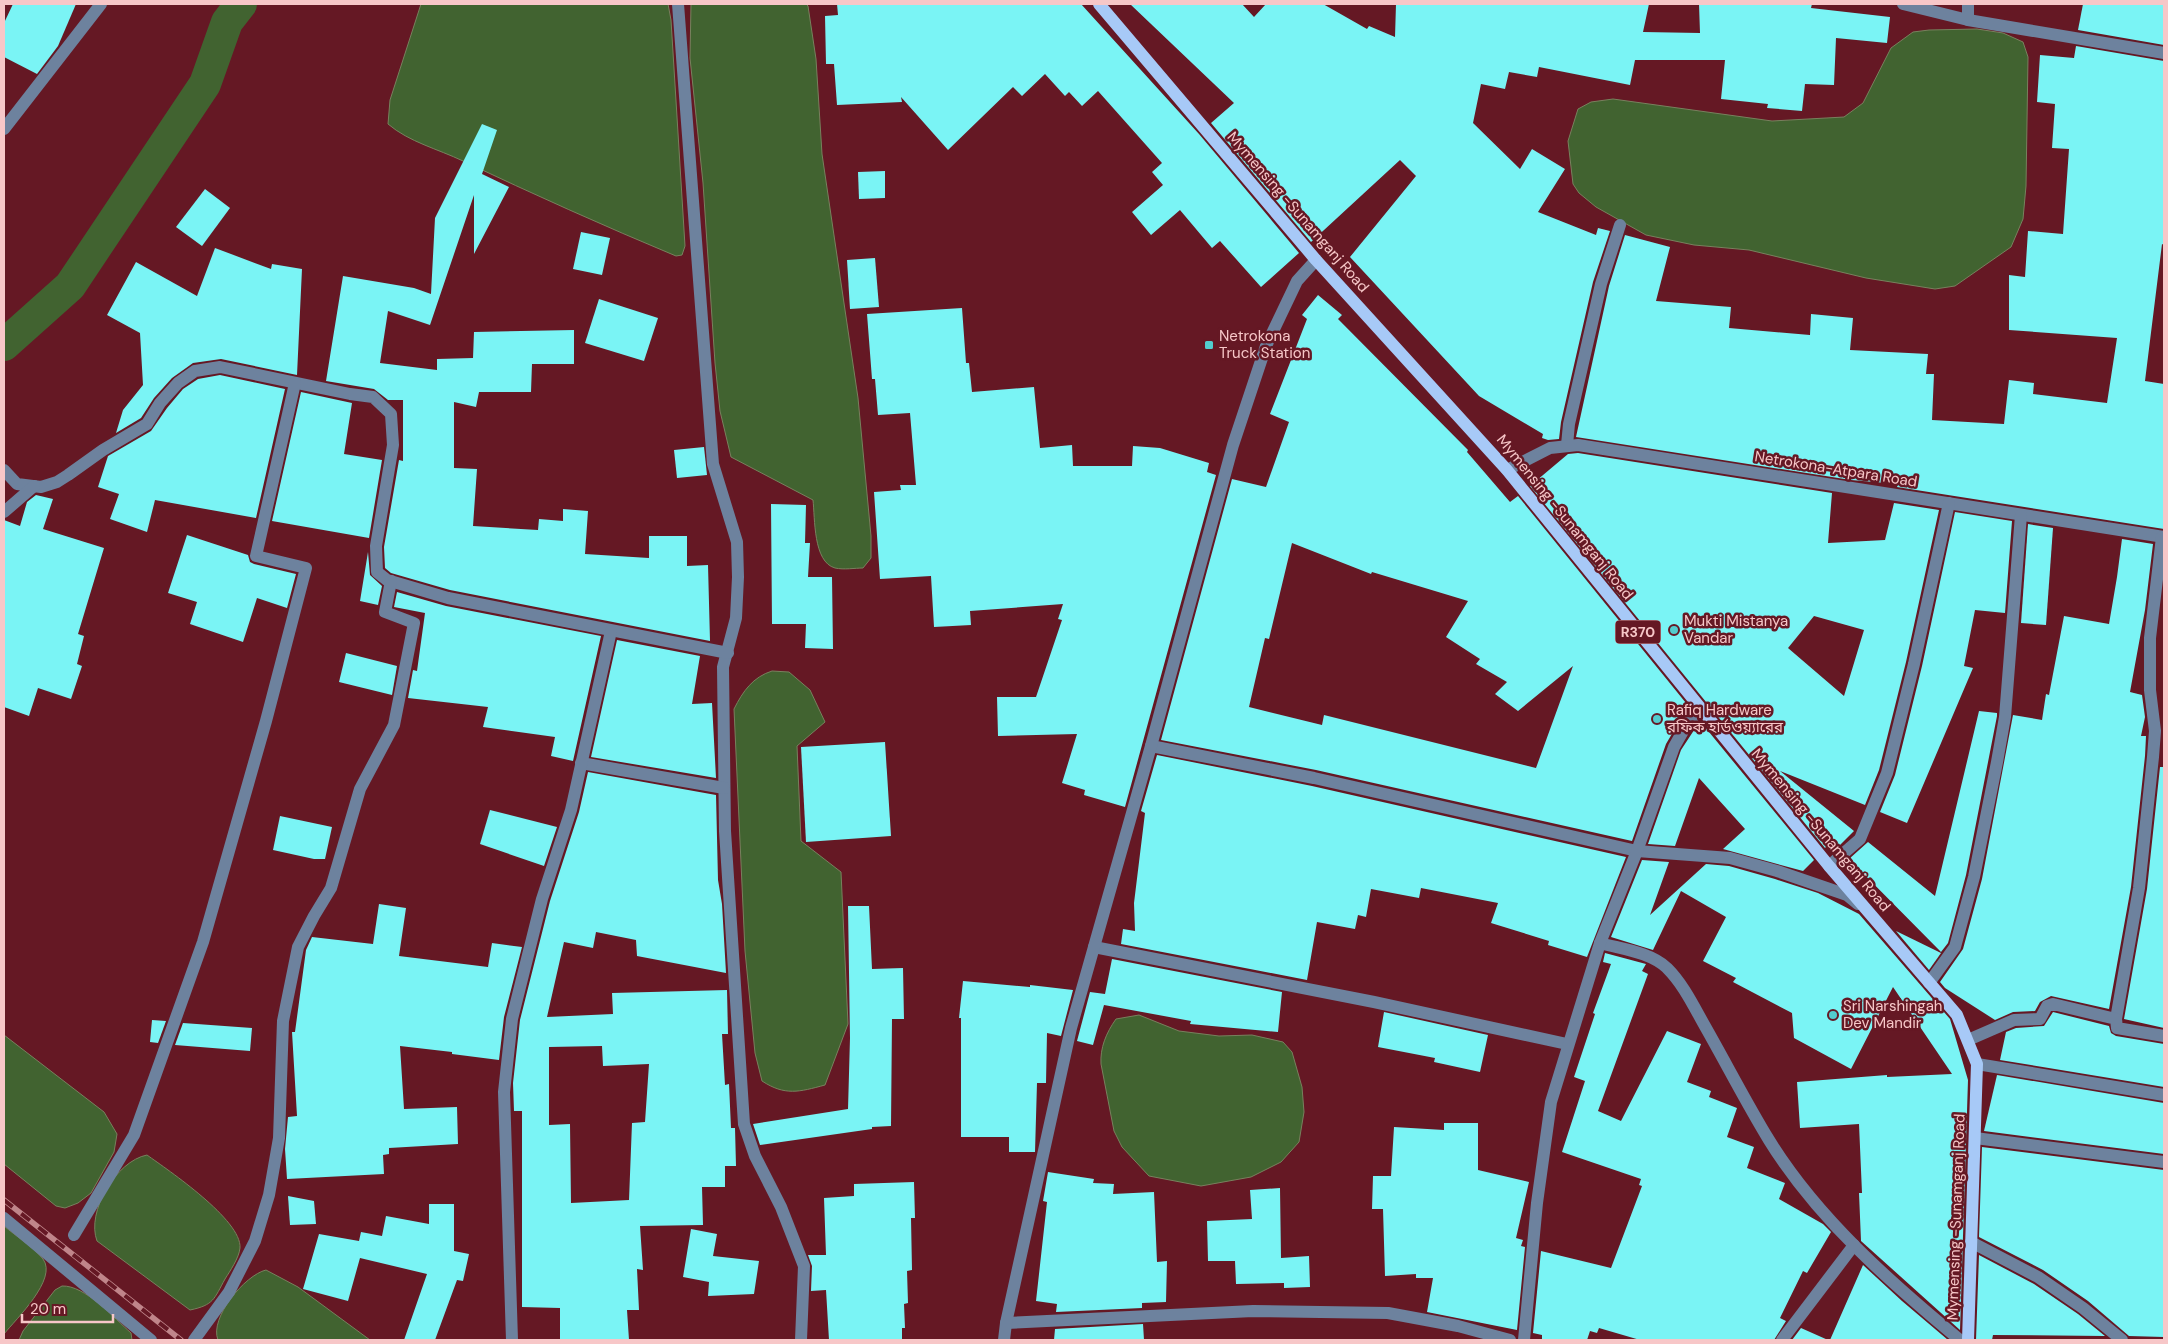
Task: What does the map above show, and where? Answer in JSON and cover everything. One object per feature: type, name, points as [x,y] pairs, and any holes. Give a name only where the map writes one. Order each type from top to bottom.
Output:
[{"type":"main road","name":"Mymensing -Sunamganj Road","points":[[1098,4],[1316,260],[1507,470],[1829,866],[1956,1014],[1977,1064],[1968,1340]]},
{"type":"street","points":[[4,130],[100,4]]},
{"type":"street","points":[[678,4],[713,464],[736,542],[738,577],[736,618],[723,667],[724,788],[725,831],[744,1124],[754,1156],[780,1207],[804,1266],[800,1340]]},
{"type":"street","points":[[1903,4],[1968,20],[2164,53]]},
{"type":"street","points":[[1968,4],[1968,20]]},
{"type":"street","points":[[1567,445],[1569,424],[1601,284],[1620,225]]},
{"type":"street","points":[[1004,1340],[1006,1323],[1070,1028],[1151,746],[1233,445],[1266,346],[1288,298],[1298,281],[1316,260]]},
{"type":"street","points":[[4,470],[17,484],[34,486],[57,482],[147,424],[160,403],[178,383],[195,371],[220,367],[373,397],[391,414],[393,444],[376,546],[375,561],[378,572],[391,581],[448,598],[728,653]]},
{"type":"street","points":[[74,1236],[134,1135],[203,942],[266,721],[306,568],[256,556],[295,383]]},
{"type":"street","name":"Netrokona-Atpara Road","points":[[1507,470],[1550,448],[1578,445],[2163,537]]},
{"type":"street","points":[[4,512],[34,486]]},
{"type":"street","points":[[1829,866],[1860,839],[1887,773],[1914,664],[1949,503]]},
{"type":"street","points":[[1929,983],[1955,947],[1974,877],[1996,772],[2005,717],[2021,515]]},
{"type":"street","points":[[2163,537],[2150,638],[2150,682],[2159,760],[2116,1019],[2117,1028],[2164,1036]]},
{"type":"street","points":[[194,1340],[229,1292],[255,1241],[269,1195],[279,1138],[283,1021],[298,947],[331,888],[360,789],[394,725],[414,623],[385,612],[391,581]]},
{"type":"street","points":[[512,1340],[504,1092],[512,1019],[542,899],[570,810],[611,631]]},
{"type":"street","points":[[1524,1340],[1537,1203],[1551,1102],[1567,1044],[1600,943],[1637,851],[1674,747],[1687,724],[1700,709]]},
{"type":"street","points":[[1151,746],[1314,778],[1637,851],[1730,858],[1755,864],[1847,895],[1866,910]]},
{"type":"street","points":[[581,763],[724,788]]},
{"type":"street","points":[[1600,943],[1646,956],[1666,967],[1687,993],[1770,1142],[1802,1185],[1854,1245],[1916,1303],[1960,1340]]},
{"type":"street","points":[[1094,947],[1374,1002],[1567,1044]]},
{"type":"street","points":[[1968,1040],[2014,1020],[2040,1019],[2047,1006],[2053,1004],[2116,1019]]},
{"type":"street","points":[[1977,1064],[2164,1094]]},
{"type":"street","points":[[1975,1138],[2164,1162]]},
{"type":"street","points":[[4,1218],[151,1340]]},
{"type":"street","points":[[1971,1242],[2038,1277],[2083,1308],[2122,1340]]},
{"type":"street","points":[[1782,1340],[1854,1245]]},
{"type":"street","points":[[1006,1323],[1253,1311],[1388,1313],[1458,1326],[1510,1340]]},
{"type":"shaded area","points":[[421,4],[668,4],[671,20],[685,246],[682,255],[676,256],[569,210],[405,136],[388,124],[390,100]]},
{"type":"shaded area","points":[[691,4],[806,4],[808,6],[816,59],[822,154],[858,398],[871,536],[871,558],[863,568],[835,568],[828,564],[819,549],[816,538],[813,500],[731,457],[720,411],[715,363],[703,183],[690,58]]},
{"type":"shaded area","points":[[1977,29],[2003,33],[2023,42],[2028,57],[2026,186],[2023,219],[2011,247],[1955,286],[1935,289],[1866,278],[1749,250],[1694,245],[1646,235],[1596,207],[1579,193],[1573,184],[1568,141],[1578,109],[1591,102],[1613,99],[1772,121],[1844,117],[1863,103],[1891,48],[1913,32]]},
{"type":"shaded area","points":[[772,671],[789,672],[810,690],[825,722],[797,746],[801,841],[841,872],[848,1024],[825,1085],[800,1091],[785,1091],[762,1081],[755,1053],[745,951],[734,709],[741,696],[754,681]]},
{"type":"shaded area","points":[[1139,1015],[1179,1031],[1219,1036],[1252,1035],[1283,1042],[1292,1052],[1302,1087],[1304,1112],[1299,1142],[1281,1162],[1251,1177],[1201,1186],[1149,1176],[1122,1147],[1114,1131],[1101,1064],[1104,1041],[1116,1019]]},
{"type":"shaded area","points":[[4,1035],[104,1112],[117,1134],[114,1152],[91,1193],[78,1203],[65,1208],[56,1206],[4,1164]]},
{"type":"shaded area","points":[[147,1155],[217,1210],[237,1237],[240,1248],[238,1256],[218,1292],[204,1306],[190,1310],[97,1241],[95,1229],[96,1216],[106,1189],[125,1167],[136,1159]]},
{"type":"shaded area","points":[[4,1226],[39,1255],[46,1267],[45,1277],[34,1298],[4,1334]]},
{"type":"shaded area","points":[[266,1270],[298,1287],[370,1340],[218,1340],[219,1320],[231,1299],[248,1280]]},
{"type":"shaded area","points":[[62,1286],[71,1287],[89,1296],[131,1333],[132,1340],[19,1340],[23,1331],[55,1290]]},
{"type":"building","points":[[13,4],[76,4],[58,46],[37,74],[4,57],[4,23]]},
{"type":"building","points":[[837,4],[1081,4],[1199,134],[1299,253],[1261,287],[1220,241],[1212,248],[1180,210],[1151,235],[1132,212],[1163,185],[1152,172],[1162,163],[1098,91],[1082,106],[1069,92],[1065,96],[1045,74],[1022,96],[1013,87],[948,150],[901,97],[902,102],[837,105],[834,64],[826,64],[825,16],[838,15]]},
{"type":"building","points":[[1130,4],[1242,4],[1254,17],[1266,4],[1323,4],[1367,29],[1369,26],[1395,37],[1396,4],[1649,4],[1643,32],[1700,33],[1699,4],[1812,4],[1811,8],[1890,17],[1887,43],[1836,38],[1834,85],[1805,84],[1802,111],[1767,108],[1768,104],[1721,99],[1725,60],[1635,60],[1630,85],[1539,67],[1537,77],[1509,72],[1505,89],[1481,84],[1473,123],[1520,169],[1532,149],[1565,169],[1538,212],[1596,235],[1598,228],[1610,231],[1593,282],[1561,422],[1559,439],[1548,440],[1542,438],[1543,434],[1479,396],[1350,257],[1416,176],[1400,160],[1311,242],[1211,123],[1234,103]]},
{"type":"building","points":[[2083,4],[2164,4],[2164,45],[2078,30]]},
{"type":"building","points":[[2076,46],[2164,61],[2164,245],[2162,244],[2145,381],[2164,384],[2164,529],[1897,487],[1898,484],[1851,480],[1576,437],[1609,286],[1625,235],[1670,247],[1656,301],[1731,307],[1729,328],[1810,335],[1811,314],[1853,318],[1850,350],[1928,354],[1926,374],[1934,374],[1932,420],[2004,424],[2009,380],[2034,383],[2033,394],[2107,403],[2117,338],[2009,330],[2009,275],[2025,277],[2028,231],[2063,234],[2069,149],[2052,148],[2055,104],[2037,102],[2040,55],[2074,58]]},
{"type":"building","points":[[482,124],[497,130],[482,174],[509,187],[474,254],[474,195],[430,325],[388,311],[380,363],[437,370],[437,359],[473,358],[474,332],[574,330],[574,364],[532,364],[531,392],[479,392],[476,407],[454,402],[454,468],[477,469],[473,526],[538,530],[539,519],[563,521],[563,509],[588,511],[585,554],[649,558],[649,536],[687,536],[687,566],[708,565],[710,641],[450,590],[391,573],[385,568],[384,547],[399,460],[403,461],[403,400],[388,400],[374,389],[326,381],[343,276],[414,288],[431,294],[435,218]]},
{"type":"building","points":[[885,171],[885,198],[859,199],[858,172]]},
{"type":"building","points":[[205,189],[230,208],[202,246],[176,227]]},
{"type":"building","points":[[581,232],[610,238],[602,275],[573,269]]},
{"type":"building","points":[[215,248],[271,269],[272,264],[302,269],[297,375],[221,359],[193,363],[172,378],[154,398],[141,418],[116,433],[123,410],[143,385],[140,333],[107,315],[136,262],[197,296]]},
{"type":"building","points":[[875,258],[879,307],[850,309],[847,260]]},
{"type":"building","points":[[1318,295],[1342,315],[1338,319],[1468,450],[1467,452],[1510,502],[1518,496],[1690,708],[1680,720],[1666,744],[1632,841],[1316,770],[1161,740],[1232,479],[1266,487],[1289,422],[1270,414],[1307,319],[1302,315]],"holes":[[[1292,543],[1371,574],[1372,572],[1468,601],[1446,637],[1480,659],[1476,664],[1507,682],[1495,694],[1518,711],[1573,666],[1536,768],[1324,715],[1322,725],[1249,707],[1265,638],[1269,639]]]},
{"type":"building","points":[[599,299],[658,318],[644,361],[585,343]]},
{"type":"building","points":[[962,308],[966,363],[969,363],[972,392],[1034,387],[1040,448],[1072,445],[1073,466],[1132,466],[1133,446],[1160,448],[1209,463],[1207,472],[1216,475],[1125,807],[1084,795],[1085,790],[1062,783],[1077,734],[998,736],[997,697],[1036,697],[1062,620],[1058,619],[1063,604],[970,611],[971,625],[934,627],[931,576],[880,579],[874,492],[901,490],[900,485],[916,485],[910,413],[878,415],[875,379],[872,379],[867,314]]},
{"type":"building","points":[[220,375],[285,389],[256,518],[155,500],[147,532],[110,519],[119,494],[98,487],[108,456],[151,431],[183,389],[198,379]]},
{"type":"building","points":[[301,392],[352,403],[344,454],[382,460],[369,538],[272,521]]},
{"type":"building","points":[[704,447],[707,475],[677,478],[674,450]]},
{"type":"building","points":[[1578,453],[1832,493],[1828,543],[1885,540],[1894,503],[1939,510],[1906,662],[1879,770],[1865,805],[1780,771],[1854,831],[1837,848],[1831,842],[1825,848],[1530,486],[1568,454]],"holes":[[[1814,616],[1864,630],[1844,696],[1788,648]]]},
{"type":"building","points":[[36,495],[53,499],[43,529],[104,548],[78,634],[84,636],[77,664],[82,666],[71,699],[38,688],[29,716],[4,707],[4,520],[20,526],[27,502]]},
{"type":"building","points":[[771,504],[806,505],[805,543],[810,543],[808,577],[832,577],[833,649],[805,648],[806,624],[772,624]]},
{"type":"building","points":[[1955,512],[2012,521],[2005,613],[1975,610],[1964,666],[1973,668],[1907,823],[1880,812],[1895,775],[1922,666]]},
{"type":"building","points":[[2028,524],[2053,528],[2046,625],[2021,623]]},
{"type":"building","points":[[187,535],[248,555],[250,562],[254,564],[296,574],[287,608],[257,598],[243,642],[190,624],[197,602],[168,593]]},
{"type":"building","points":[[2122,539],[2153,544],[2145,610],[2130,692],[2142,695],[2145,717],[2141,736],[2146,736],[2145,756],[2131,887],[2109,1009],[2051,996],[2040,1002],[2035,1011],[2013,1012],[1995,1020],[1945,988],[1940,982],[1963,949],[1982,879],[2013,715],[2042,720],[2046,694],[2049,695],[2064,616],[2109,624]]},
{"type":"building","points":[[368,552],[370,575],[382,586],[378,605],[360,601]]},
{"type":"building","points":[[397,592],[446,606],[601,636],[573,761],[551,756],[555,737],[483,727],[488,707],[408,698],[413,670],[417,671],[425,613],[394,607]]},
{"type":"building","points":[[617,640],[700,656],[692,704],[712,703],[716,778],[591,757]]},
{"type":"building","points":[[346,653],[397,666],[392,695],[339,682]]},
{"type":"building","points":[[1979,711],[1997,713],[1997,716],[1966,875],[1948,943],[1941,952],[1849,859],[1868,842],[1935,896]]},
{"type":"building","points":[[1700,721],[1814,860],[1803,871],[1723,849],[1745,829],[1699,778],[1675,846],[1648,844],[1681,750]]},
{"type":"building","points":[[885,742],[891,836],[806,842],[801,747]]},
{"type":"building","points":[[1157,755],[1312,786],[1626,857],[1587,957],[1548,945],[1549,941],[1491,923],[1498,903],[1421,888],[1419,898],[1371,889],[1366,917],[1358,915],[1355,929],[1317,922],[1307,980],[1121,944],[1123,929],[1135,931],[1134,903],[1145,813],[1141,811]]},
{"type":"building","points":[[2160,767],[2164,767],[2164,1028],[2124,1019],[2147,889]]},
{"type":"building","points":[[588,772],[716,795],[718,880],[722,904],[726,973],[637,956],[636,940],[596,932],[593,948],[564,942],[547,1017],[613,1014],[612,993],[727,990],[728,1034],[722,1034],[725,1085],[729,1084],[731,1128],[735,1128],[736,1166],[725,1166],[725,1187],[702,1187],[703,1225],[640,1226],[643,1270],[637,1269],[639,1310],[627,1310],[629,1340],[560,1340],[560,1308],[522,1307],[522,1111],[514,1111],[513,1083],[520,1020],[550,901],[579,812]],"holes":[[[602,1046],[603,1066],[649,1064],[645,1122],[632,1123],[629,1200],[571,1203],[570,1124],[549,1125],[549,1047]]]},
{"type":"building","points":[[490,810],[557,827],[544,866],[480,844]]},
{"type":"building","points":[[280,816],[332,827],[325,859],[314,859],[273,850]]},
{"type":"building","points":[[1642,860],[1669,862],[1650,915],[1706,864],[1729,866],[1818,893],[1859,914],[1950,1019],[1968,1080],[1960,1330],[1861,1241],[1859,1193],[1862,1193],[1859,1124],[1800,1128],[1797,1082],[1887,1075],[1887,1077],[1952,1074],[1893,987],[1851,1069],[1794,1038],[1792,1013],[1733,982],[1736,978],[1703,961],[1726,917],[1681,891],[1653,950],[1611,937]]},
{"type":"building","points":[[379,904],[406,908],[399,956],[488,967],[492,943],[522,947],[504,1017],[499,1060],[400,1046],[404,1109],[457,1107],[458,1144],[389,1148],[389,1154],[383,1155],[384,1174],[287,1179],[285,1149],[288,1117],[297,1116],[292,1032],[295,1032],[306,950],[312,937],[373,944]]},
{"type":"building","points":[[848,906],[869,906],[872,969],[903,968],[904,1019],[892,1019],[891,1126],[872,1127],[872,1129],[760,1145],[753,1124],[848,1109],[850,1038]]},
{"type":"building","points":[[1896,931],[1941,953],[1929,970]]},
{"type":"building","points":[[1605,953],[1646,964],[1642,971],[1648,974],[1598,1111],[1621,1121],[1667,1031],[1701,1044],[1687,1082],[1711,1091],[1709,1097],[1737,1108],[1727,1137],[1754,1147],[1747,1168],[1785,1183],[1779,1199],[1823,1224],[1831,1232],[1807,1273],[1803,1271],[1780,1318],[1786,1321],[1774,1340],[1640,1340],[1599,1328],[1597,1333],[1590,1331],[1587,1340],[1542,1340],[1542,1335],[1533,1333],[1541,1251],[1611,1268],[1642,1186],[1639,1185],[1641,1179],[1562,1152],[1585,1081],[1574,1077],[1595,1014],[1593,1013],[1611,964],[1603,962]]},
{"type":"building","points":[[1112,959],[1282,992],[1278,1032],[1190,1024],[1191,1021],[1104,1005],[1093,1045],[1077,1041],[1090,992],[1105,994]]},
{"type":"building","points":[[963,981],[1073,990],[1061,1036],[1047,1033],[1046,1083],[1037,1083],[1035,1152],[1009,1152],[1009,1137],[961,1137],[961,1018],[959,1018]]},
{"type":"building","points":[[1384,1012],[1488,1035],[1480,1072],[1434,1062],[1435,1058],[1378,1047]]},
{"type":"building","points":[[2053,1012],[2109,1026],[2111,1033],[2116,1036],[2164,1044],[2164,1087],[2000,1060],[2006,1032],[2016,1028],[2044,1026]]},
{"type":"building","points":[[152,1020],[166,1021],[158,1043],[150,1042]]},
{"type":"building","points":[[183,1023],[252,1028],[250,1051],[175,1045]]},
{"type":"building","points":[[1997,1075],[2164,1103],[2164,1154],[1984,1131]]},
{"type":"building","points":[[1444,1123],[1478,1123],[1478,1170],[1529,1182],[1516,1238],[1523,1240],[1521,1246],[1525,1247],[1517,1330],[1427,1312],[1433,1278],[1416,1278],[1416,1274],[1385,1276],[1383,1209],[1372,1209],[1373,1176],[1391,1176],[1394,1127],[1444,1130]]},
{"type":"building","points":[[1982,1147],[2164,1170],[2164,1337],[2129,1336],[2088,1301],[2043,1270],[1979,1237]]},
{"type":"building","points":[[1048,1172],[1094,1179],[1093,1183],[1114,1184],[1113,1194],[1154,1192],[1157,1262],[1167,1261],[1166,1302],[1142,1303],[1142,1308],[1056,1312],[1057,1304],[1036,1301],[1047,1202],[1043,1201]]},
{"type":"building","points":[[914,1182],[915,1218],[911,1218],[912,1270],[907,1271],[908,1303],[904,1304],[905,1328],[902,1328],[902,1340],[829,1340],[826,1290],[811,1291],[812,1266],[808,1255],[826,1255],[824,1198],[854,1196],[854,1184]]},
{"type":"building","points":[[1280,1188],[1281,1258],[1309,1256],[1310,1287],[1284,1288],[1284,1283],[1236,1284],[1235,1261],[1208,1261],[1207,1221],[1252,1219],[1250,1190]]},
{"type":"building","points":[[288,1196],[314,1201],[316,1224],[290,1225]]},
{"type":"building","points":[[429,1204],[454,1204],[454,1251],[469,1254],[463,1281],[457,1280],[435,1340],[404,1340],[427,1274],[360,1258],[348,1301],[303,1289],[319,1234],[359,1241],[361,1232],[382,1236],[386,1216],[429,1224]]},
{"type":"building","points":[[691,1229],[717,1234],[713,1256],[759,1261],[754,1294],[708,1296],[709,1282],[683,1277]]},
{"type":"building","points":[[1979,1255],[2034,1284],[2078,1314],[2105,1336],[1993,1335],[1992,1340],[1976,1340]]},
{"type":"building","points":[[1863,1265],[1902,1301],[1948,1340],[1830,1340]]},
{"type":"building","points":[[1143,1324],[1144,1340],[1054,1340],[1055,1329]]},
{"type":"building","points":[[1801,1328],[1828,1340],[1792,1340]]},
{"type":"waterway","points":[[4,345],[70,286],[205,84],[227,22],[241,4]]},
{"type":"railway","points":[[4,1200],[181,1340]]},
{"type":"place","name":"Netrokona Truck Station","points":[[1209,345]]},
{"type":"place","name":"Mukti Mistanya Vandar","points":[[1674,630]]},
{"type":"place","name":"Rafiq Hardware রফিক হার্ডওয়্যারের","points":[[1657,719]]},
{"type":"place","name":"Sri Narshingah Dev Mandir","points":[[1833,1015]]}]
